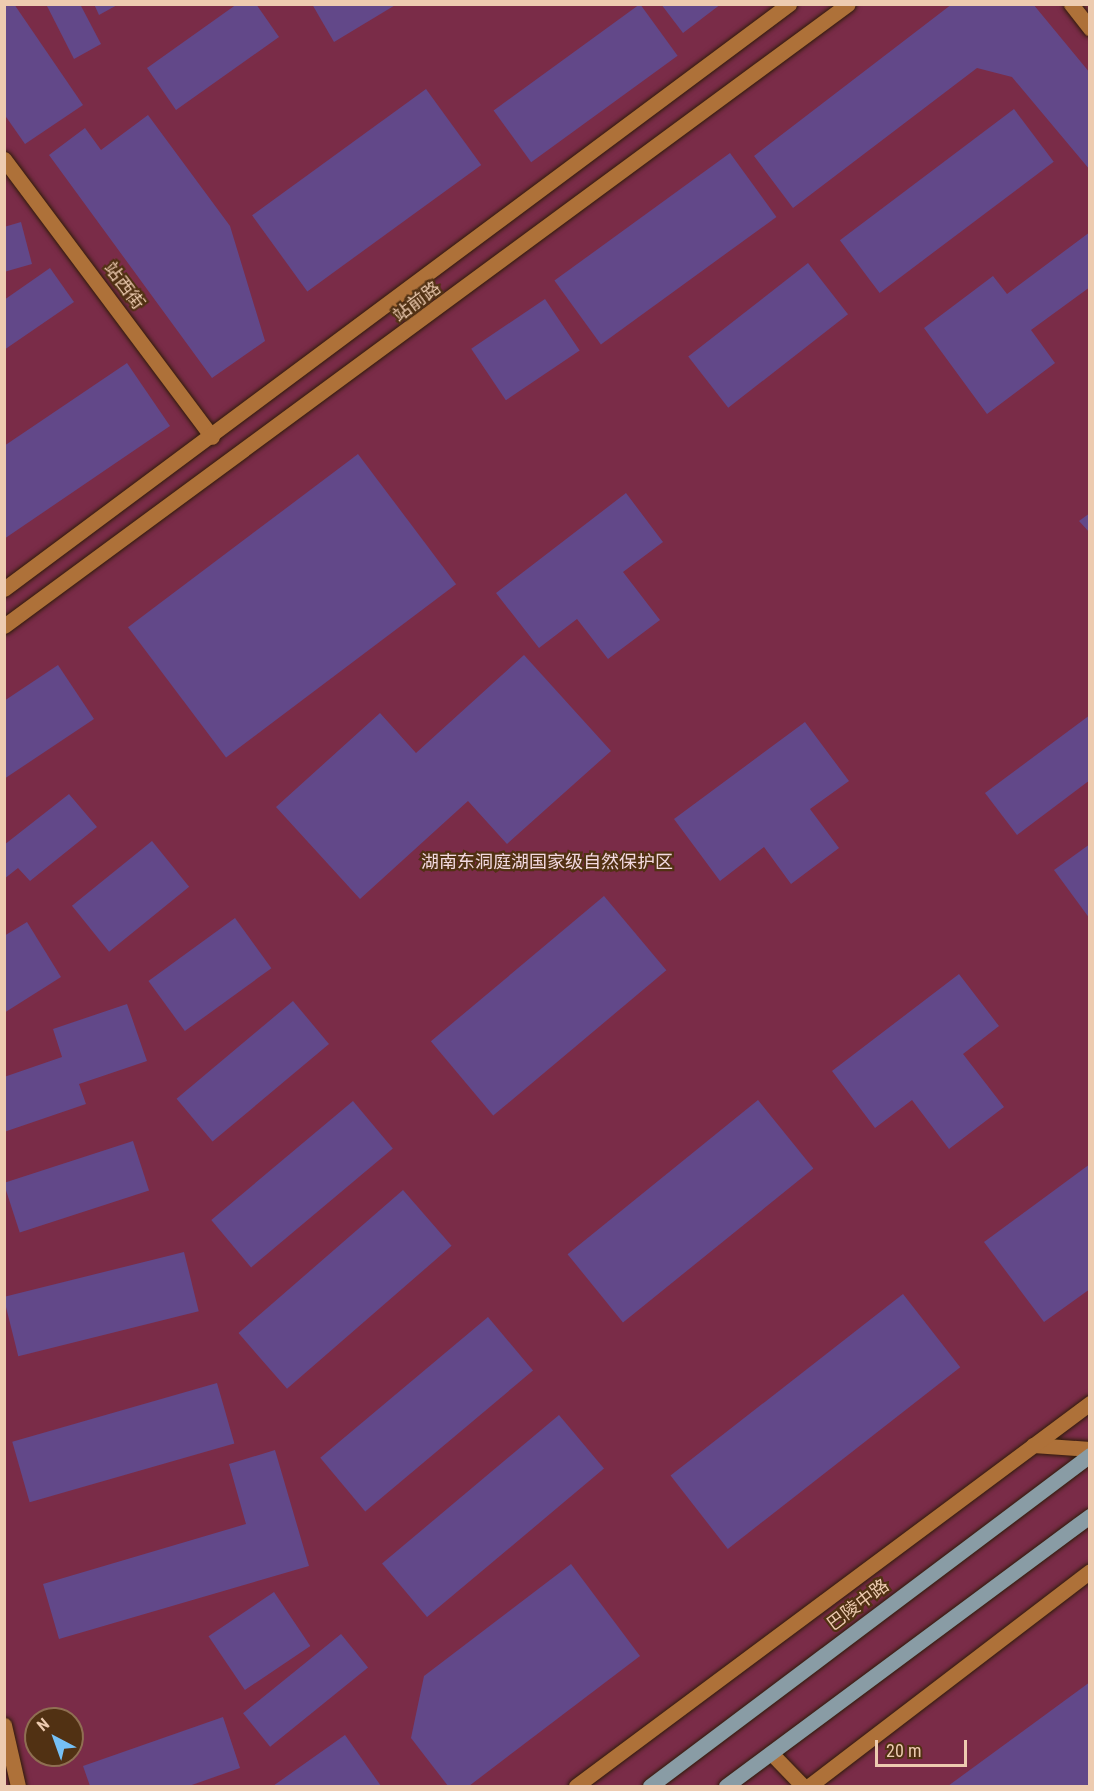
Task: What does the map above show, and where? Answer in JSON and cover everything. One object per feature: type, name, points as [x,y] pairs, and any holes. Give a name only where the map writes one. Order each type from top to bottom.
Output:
[{"type":"main road","name":"站前路","points":[[4,590],[789,4]]},
{"type":"main road","name":"站前路","points":[[4,626],[848,4]]},
{"type":"main road","points":[[1071,4],[1089,28]]},
{"type":"main road","name":"站西街","points":[[4,159],[212,436]]},
{"type":"main road","points":[[576,1786],[1089,1403]]},
{"type":"main road","points":[[1033,1445],[1089,1449]]},
{"type":"main road","name":"巴陵中路","points":[[650,1786],[1089,1455]]},
{"type":"main road","points":[[726,1786],[1089,1516]]},
{"type":"main road","points":[[809,1786],[1089,1571]]},
{"type":"main road","points":[[4,1725],[18,1786]]},
{"type":"main road","points":[[771,1753],[803,1786]]},
{"type":"green space","name":"湖南东洞庭湖国家级自然保护区","points":[[5,5],[1089,5],[1089,1786],[5,1786]]},
{"type":"building","points":[[4,4],[14,4],[83,105],[25,144],[4,114]]},
{"type":"building","points":[[46,4],[80,4],[101,44],[74,59]]},
{"type":"building","points":[[94,4],[119,4],[99,15]]},
{"type":"building","points":[[237,4],[256,4],[279,37],[176,110],[147,68]]},
{"type":"building","points":[[312,4],[397,4],[334,42]]},
{"type":"building","points":[[640,4],[678,56],[531,162],[494,110]]},
{"type":"building","points":[[661,4],[721,4],[683,33]]},
{"type":"building","points":[[952,4],[1033,4],[1090,73],[1090,170],[1012,77],[977,68],[793,208],[754,156]]},
{"type":"building","points":[[426,89],[481,165],[307,291],[252,215]]},
{"type":"building","points":[[1014,109],[1054,162],[880,293],[840,240]]},
{"type":"building","points":[[148,115],[230,226],[265,341],[212,378],[49,155],[85,128],[101,150]]},
{"type":"building","points":[[730,153],[776,217],[601,344],[554,281]]},
{"type":"building","points":[[21,222],[32,264],[4,272],[4,227]]},
{"type":"building","points":[[1090,232],[1090,287],[1031,330],[1055,363],[987,414],[924,328],[993,276],[1007,294]]},
{"type":"building","points":[[808,263],[848,314],[728,408],[688,357]]},
{"type":"building","points":[[50,268],[74,302],[4,350],[4,300]]},
{"type":"building","points":[[545,299],[580,350],[506,400],[471,349]]},
{"type":"building","points":[[127,363],[170,426],[4,539],[4,446]]},
{"type":"building","points":[[358,454],[456,584],[226,758],[128,627]]},
{"type":"building","points":[[626,493],[663,542],[623,572],[660,620],[608,659],[577,619],[539,648],[496,593]]},
{"type":"building","points":[[1090,513],[1090,533],[1079,521]]},
{"type":"building","points":[[524,655],[611,751],[507,844],[468,801],[360,899],[276,807],[380,713],[416,753]]},
{"type":"building","points":[[58,665],[94,719],[4,779],[4,701]]},
{"type":"building","points":[[1090,715],[1090,780],[1017,835],[985,793]]},
{"type":"building","points":[[805,722],[849,781],[810,809],[839,848],[791,884],[764,847],[720,881],[674,819]]},
{"type":"building","points":[[69,794],[97,827],[30,881],[18,868],[4,879],[4,845]]},
{"type":"building","points":[[152,841],[189,887],[109,952],[72,906]]},
{"type":"building","points":[[1090,844],[1090,919],[1054,870]]},
{"type":"building","points":[[604,896],[666,970],[493,1116],[431,1041]]},
{"type":"building","points":[[235,918],[271,968],[185,1031],[148,981]]},
{"type":"building","points":[[27,922],[61,977],[4,1013],[4,936]]},
{"type":"building","points":[[959,974],[999,1026],[963,1054],[1004,1107],[949,1149],[912,1100],[875,1128],[832,1071]]},
{"type":"building","points":[[293,1001],[329,1044],[213,1142],[177,1099]]},
{"type":"building","points":[[127,1004],[147,1061],[79,1084],[86,1104],[4,1132],[4,1077],[62,1057],[53,1029]]},
{"type":"building","points":[[758,1100],[813,1168],[623,1323],[568,1254]]},
{"type":"building","points":[[353,1101],[393,1148],[251,1267],[211,1220]]},
{"type":"building","points":[[133,1141],[149,1190],[20,1232],[4,1183]]},
{"type":"building","points":[[1090,1164],[1090,1289],[1044,1322],[984,1242]]},
{"type":"building","points":[[403,1190],[452,1246],[287,1389],[238,1333]]},
{"type":"building","points":[[184,1252],[199,1311],[18,1356],[4,1297]]},
{"type":"building","points":[[903,1294],[960,1367],[728,1549],[671,1476]]},
{"type":"building","points":[[488,1317],[533,1371],[365,1511],[320,1458]]},
{"type":"building","points":[[217,1383],[234,1444],[30,1502],[12,1442]]},
{"type":"building","points":[[559,1415],[604,1469],[427,1617],[382,1563]]},
{"type":"building","points":[[275,1450],[309,1566],[59,1639],[43,1584],[246,1524],[229,1464]]},
{"type":"building","points":[[571,1564],[640,1656],[469,1786],[448,1786],[411,1738],[424,1676]]},
{"type":"building","points":[[274,1592],[310,1646],[245,1690],[209,1636]]},
{"type":"building","points":[[341,1634],[368,1667],[270,1747],[243,1713]]},
{"type":"building","points":[[1090,1682],[1090,1786],[948,1786]]},
{"type":"building","points":[[223,1717],[240,1768],[189,1786],[90,1786],[84,1766]]},
{"type":"building","points":[[345,1735],[381,1786],[273,1786]]}]
